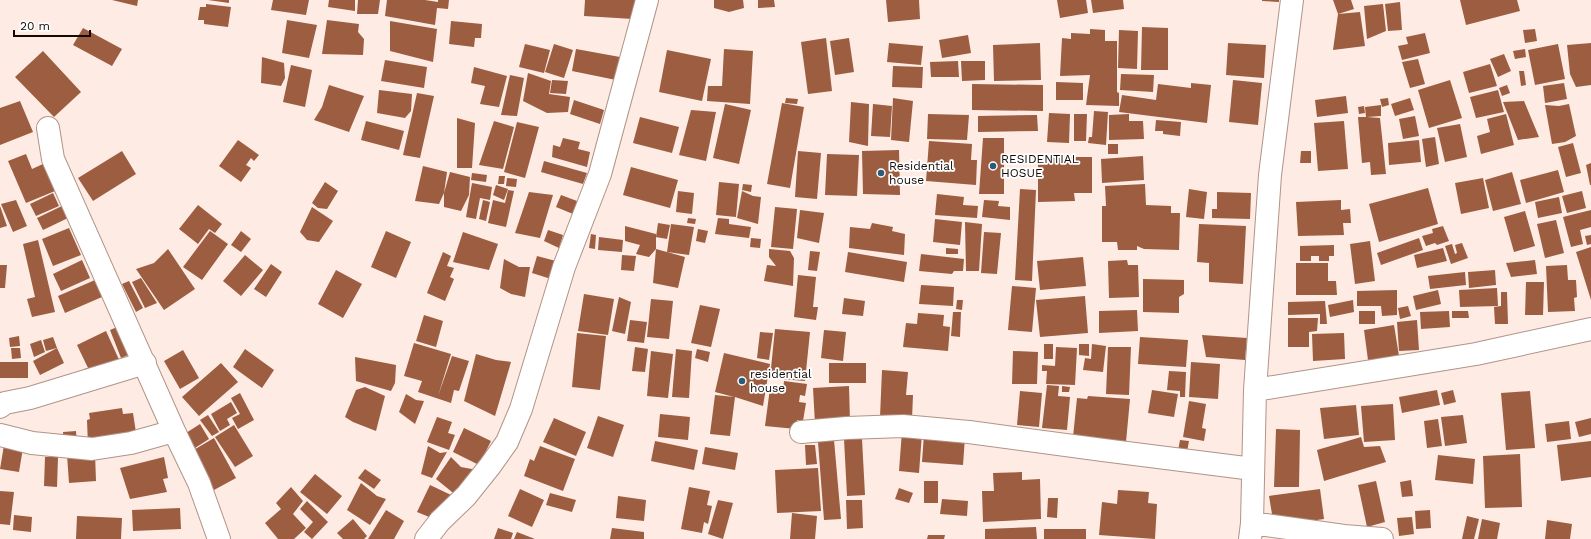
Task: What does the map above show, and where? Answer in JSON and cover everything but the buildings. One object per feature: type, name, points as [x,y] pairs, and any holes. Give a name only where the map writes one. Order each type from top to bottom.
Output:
[{"type":"street","points":[[426,539],[440,521],[466,496],[490,466],[507,442],[521,409],[564,267],[600,174],[647,0]]},
{"type":"street","points":[[1292,0],[1270,175],[1256,390],[1251,531],[1382,539]]},
{"type":"street","points":[[48,128],[53,159],[174,431],[199,483],[219,539]]},
{"type":"street","points":[[1256,390],[1476,354],[1591,330]]},
{"type":"street","points":[[0,407],[6,403],[30,398],[145,363]]},
{"type":"street","points":[[801,432],[847,428],[903,426],[969,432],[1253,469]]},
{"type":"street","points":[[0,435],[32,443],[92,449],[131,443],[174,431]]},
{"type":"place","name":"RESIDENTIAL HOSUE","points":[[993,166]]},
{"type":"place","name":"Residential house","points":[[881,173]]},
{"type":"place","name":"residential house","points":[[742,381]]}]
